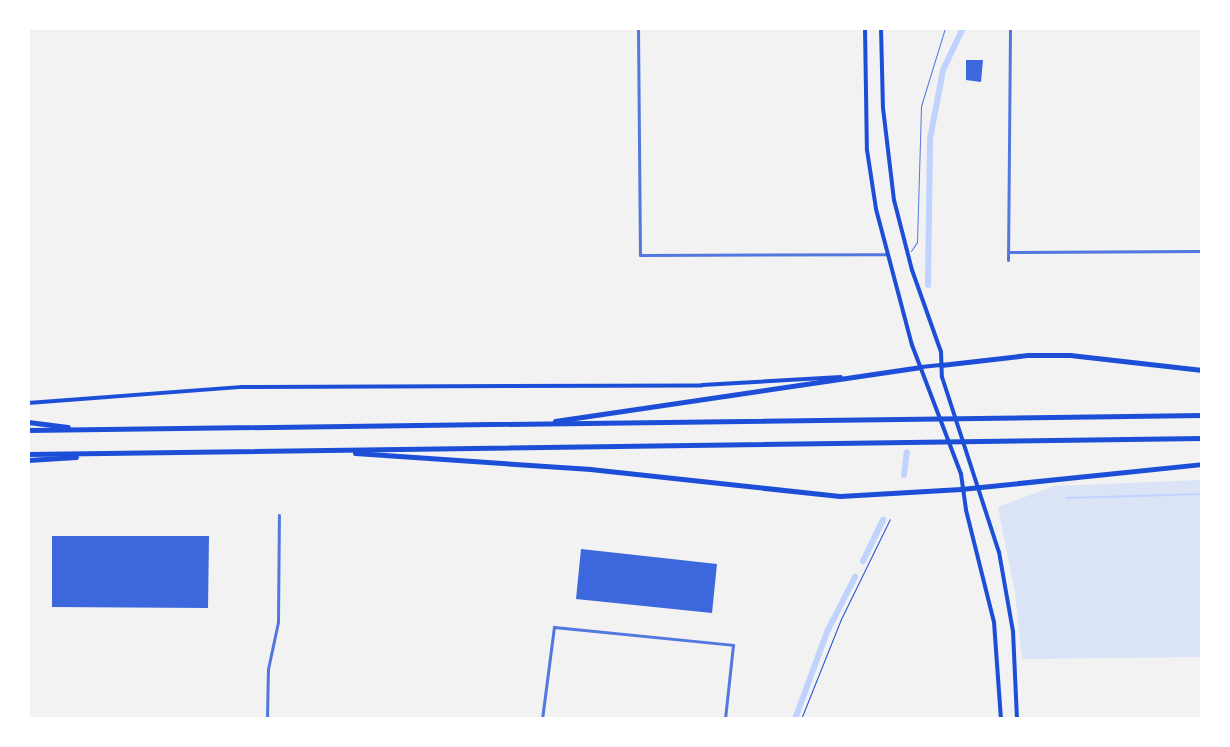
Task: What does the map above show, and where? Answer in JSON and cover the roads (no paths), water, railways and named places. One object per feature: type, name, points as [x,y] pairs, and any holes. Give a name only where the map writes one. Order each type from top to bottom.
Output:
[{"type":"highway","points":[[941,365],[1028,355],[1070,355],[1202,370]]},
{"type":"highway","points":[[534,424],[921,367]]},
{"type":"highway","points":[[28,430],[1202,415]]},
{"type":"highway","points":[[28,422],[85,429]]},
{"type":"highway","points":[[28,457],[1202,438]]},
{"type":"highway","points":[[279,452],[569,467],[831,496],[961,489],[1202,464]]},
{"type":"main road","points":[[865,28],[870,180],[887,254],[921,367],[961,474],[961,489],[989,590],[999,654],[1002,718]]},
{"type":"main road","points":[[881,28],[888,163],[906,252],[941,352],[941,365],[980,487],[1007,592],[1014,647],[1017,719]]},
{"type":"main road","points":[[921,367],[941,365]]},
{"type":"main road","points":[[28,403],[242,387],[702,385],[854,376]]},
{"type":"street","points":[[638,28],[640,255],[887,254]]},
{"type":"street","points":[[1008,260],[1010,28]]},
{"type":"street","points":[[1008,252],[1202,251]]},
{"type":"street","points":[[267,719],[268,669],[278,622],[279,515]]},
{"type":"street","points":[[542,719],[554,627],[733,645],[725,719]]},
{"type":"lane","points":[[906,252],[917,242],[921,106],[945,28]]},
{"type":"waterway","points":[[928,285],[930,139],[943,70],[963,28]]},
{"type":"waterway","points":[[904,475],[907,452]]},
{"type":"waterway","points":[[1066,498],[1202,494]]},
{"type":"waterway","points":[[863,561],[883,520]]},
{"type":"waterway","points":[[795,719],[827,632],[855,577]]}]
